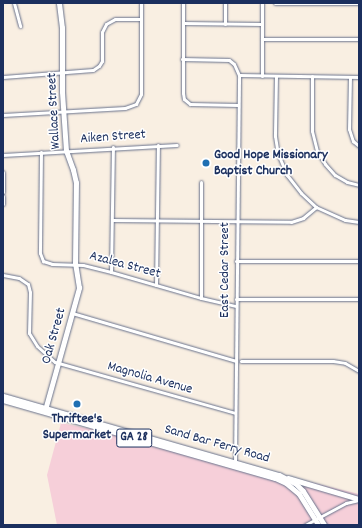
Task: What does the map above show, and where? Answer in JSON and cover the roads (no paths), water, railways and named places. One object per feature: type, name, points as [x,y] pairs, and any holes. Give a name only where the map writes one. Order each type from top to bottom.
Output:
[{"type":"main road","name":"Sand Bar Ferry Road","points":[[3,396],[45,410],[285,477]]},
{"type":"main road","name":"Sand Bar Ferry Road","points":[[3,400],[45,410]]},
{"type":"main road","name":"Sand Bar Ferry Road","points":[[234,464],[281,480],[295,490],[317,518]]},
{"type":"main road","name":"GA 28","points":[[285,477],[303,491],[317,518],[324,525]]},
{"type":"main road","name":"GA 28","points":[[317,518],[318,525]]},
{"type":"street","points":[[14,3],[20,26]]},
{"type":"street","name":"Wallace Street","points":[[59,3],[62,28],[63,112],[66,151],[76,183],[75,264]]},
{"type":"street","points":[[3,116],[129,107],[138,102],[141,94],[141,3]]},
{"type":"street","points":[[183,3],[183,93],[186,102],[190,104],[238,105]]},
{"type":"street","points":[[220,4],[225,3],[225,24]]},
{"type":"street","points":[[262,3],[262,76]]},
{"type":"street","points":[[275,3],[359,3]]},
{"type":"street","points":[[3,77],[90,70],[99,66],[102,58],[103,29],[108,22],[120,19],[141,19]]},
{"type":"street","points":[[183,22],[262,24]]},
{"type":"street","points":[[262,39],[359,40]]},
{"type":"street","points":[[182,59],[228,60],[234,64],[239,75],[359,77]]},
{"type":"street","name":"East Cedar Street","points":[[234,464],[239,75]]},
{"type":"street","points":[[276,76],[275,136],[278,154],[292,183],[316,207],[345,220],[359,222]]},
{"type":"street","points":[[312,76],[312,131],[317,152],[324,164],[335,175],[347,182],[359,185]]},
{"type":"street","points":[[350,77],[349,129],[353,141],[359,146]]},
{"type":"street","points":[[156,285],[158,145]]},
{"type":"street","name":"Aiken Street","points":[[3,155],[112,147],[177,145]]},
{"type":"street","points":[[111,272],[112,147]]},
{"type":"street","name":"Azalea Street","points":[[41,152],[41,259],[52,264],[75,264],[111,272],[200,298],[236,306]]},
{"type":"street","points":[[3,172],[3,192]]},
{"type":"street","points":[[200,298],[201,182]]},
{"type":"street","points":[[3,196],[3,204]]},
{"type":"street","points":[[112,220],[291,222],[303,218],[316,207]]},
{"type":"street","points":[[236,261],[359,261]]},
{"type":"street","name":"Oak Street","points":[[45,410],[79,288],[75,264]]},
{"type":"street","name":"Magnolia Avenue","points":[[3,275],[19,278],[28,284],[30,292],[29,333],[42,352],[58,363],[235,413]]},
{"type":"street","points":[[236,299],[359,299]]},
{"type":"street","points":[[72,313],[236,361]]},
{"type":"street","points":[[241,361],[334,361],[345,363],[359,371]]},
{"type":"street","points":[[285,477],[359,500]]},
{"type":"street","points":[[305,525],[346,503],[359,500]]},
{"type":"place","name":"Good Hope Missionary Baptist Church","points":[[206,163]]},
{"type":"place","name":"Thriftee's Supermarket","points":[[77,404]]}]
